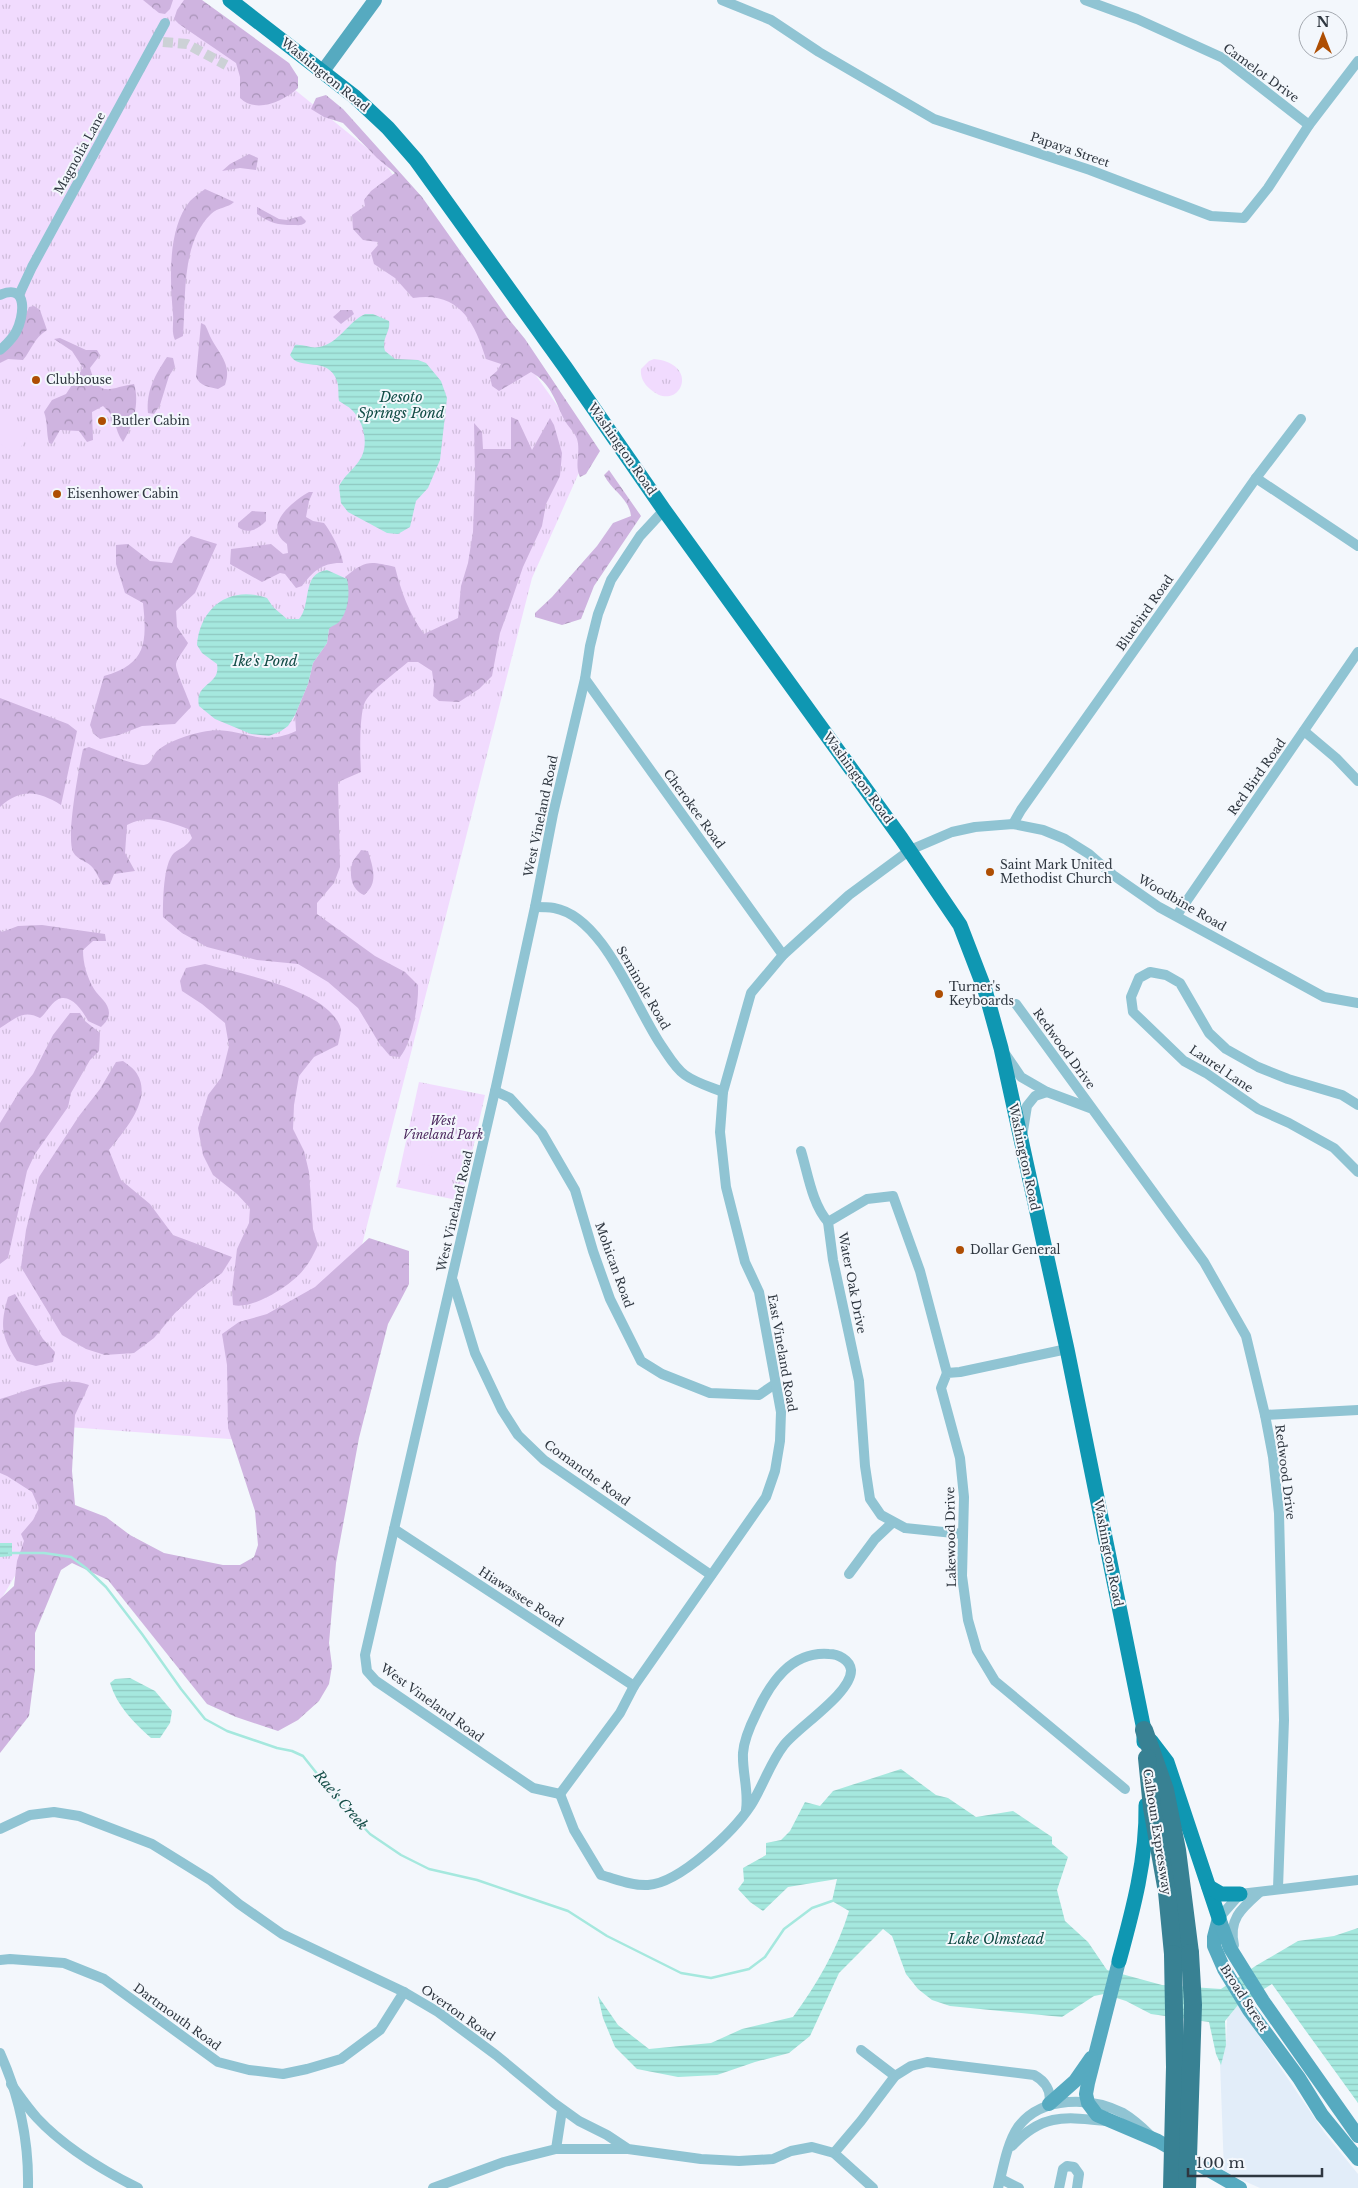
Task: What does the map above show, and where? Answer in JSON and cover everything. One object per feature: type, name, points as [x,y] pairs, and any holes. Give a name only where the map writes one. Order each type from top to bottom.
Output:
[{"type":"highway","name":"Calhoun Expressway","points":[[1144,1730],[1165,1790],[1180,1866],[1181,1953],[1175,2067],[1172,2188]]},
{"type":"highway","name":"Calhoun Expressway","points":[[1181,1953],[1193,2005],[1187,2188]]},
{"type":"main road","name":"Washington Road","points":[[230,0],[355,97],[388,128],[416,160],[560,359],[664,510],[910,850],[960,925],[985,990],[1002,1048],[1067,1349],[1144,1730]]},
{"type":"main road","points":[[323,71],[374,0]]},
{"type":"main road","points":[[1144,1730],[1167,1762],[1220,1918]]},
{"type":"main road","points":[[1144,1730],[1146,1833],[1137,1888],[1086,2094],[1088,2103],[1097,2115],[1158,2141],[1240,2188]]},
{"type":"main road","points":[[1209,1887],[1221,1894],[1240,1894]]},
{"type":"main road","name":"Broad Street","points":[[1220,1918],[1230,1948],[1263,2001],[1358,2136]]},
{"type":"main road","name":"Broad Street","points":[[1220,1918],[1214,1937],[1214,1946],[1224,1969],[1249,2010],[1299,2078],[1322,2115],[1358,2159]]},
{"type":"main road","points":[[1049,2104],[1075,2081],[1095,2054]]},
{"type":"street","name":"Papaya Street","points":[[722,0],[771,20],[819,52],[934,119],[1090,170],[1211,216],[1244,218],[1268,188],[1309,125],[1358,61]]},
{"type":"street","name":"Camelot Drive","points":[[1085,0],[1137,19],[1223,58],[1309,125]]},
{"type":"street","name":"Magnolia Lane","points":[[19,295],[32,267],[166,23]]},
{"type":"street","points":[[0,295],[9,292],[19,295],[23,306],[19,324],[12,339],[0,350]]},
{"type":"street","name":"Bluebird Road","points":[[1013,824],[1256,478],[1301,419]]},
{"type":"street","points":[[1256,478],[1358,546]]},
{"type":"street","name":"West Vineland Road","points":[[560,1794],[533,1788],[376,1681],[368,1671],[365,1655],[495,1091],[553,814],[585,679],[590,646],[598,614],[611,580],[640,536],[664,510]]},
{"type":"street","name":"Red Bird Road","points":[[1177,915],[1358,652]]},
{"type":"street","name":"Cherokee Road","points":[[585,679],[784,955]]},
{"type":"street","points":[[1304,731],[1336,758],[1358,781]]},
{"type":"street","name":"Woodbine Road","points":[[910,850],[952,832],[975,827],[1013,824],[1043,830],[1065,839],[1090,854],[1137,893],[1324,997],[1358,1004]]},
{"type":"street","name":"East Vineland Road","points":[[560,1794],[620,1713],[634,1686],[766,1497],[775,1471],[780,1441],[781,1412],[759,1292],[745,1262],[726,1187],[720,1132],[723,1092],[751,993],[784,955],[849,895],[910,850]]},
{"type":"street","name":"Seminole Road","points":[[535,907],[556,908],[572,915],[590,928],[609,952],[650,1028],[671,1060],[685,1075],[723,1092]]},
{"type":"street","name":"Laurel Lane","points":[[1358,1105],[1342,1095],[1288,1079],[1258,1067],[1226,1049],[1209,1033],[1180,983],[1166,975],[1150,972],[1139,978],[1131,997],[1133,1012],[1184,1061],[1206,1073],[1258,1109],[1289,1123],[1334,1148],[1358,1172]]},
{"type":"street","name":"Redwood Drive","points":[[1016,1004],[1204,1262],[1246,1336],[1265,1415],[1279,1513],[1284,1627],[1284,1720],[1278,1888]]},
{"type":"street","name":"Redwood Drive","points":[[1002,1048],[1021,1077],[1047,1092],[1091,1109]]},
{"type":"street","name":"Mohican Road","points":[[495,1091],[510,1098],[542,1133],[575,1190],[593,1251],[610,1299],[641,1361],[662,1374],[710,1393],[759,1395],[775,1384]]},
{"type":"street","points":[[1023,1152],[1024,1121],[1027,1106],[1035,1096],[1047,1092]]},
{"type":"street","points":[[801,1151],[822,1215],[828,1222]]},
{"type":"street","name":"Water Oak Drive","points":[[947,1373],[920,1271],[893,1196],[867,1199],[828,1222],[833,1260],[859,1381],[865,1466],[870,1499],[881,1515],[905,1528],[963,1534]]},
{"type":"street","name":"Comanche Road","points":[[452,1279],[474,1353],[502,1410],[518,1435],[544,1460],[711,1574]]},
{"type":"street","points":[[947,1373],[960,1372],[1067,1349]]},
{"type":"street","name":"Lakewood Drive","points":[[947,1373],[941,1388],[960,1458],[964,1497],[962,1576],[968,1620],[977,1651],[995,1681],[1125,1789]]},
{"type":"street","points":[[1265,1415],[1358,1410]]},
{"type":"street","points":[[849,1574],[875,1538],[892,1522]]},
{"type":"street","name":"Hiawassee Road","points":[[394,1529],[634,1686]]},
{"type":"street","points":[[560,1794],[574,1830],[600,1875],[628,1883],[650,1885],[676,1875],[708,1853],[746,1810],[784,1745],[834,1698],[849,1680],[851,1669],[846,1660],[836,1654],[817,1653],[788,1667],[775,1678],[760,1706],[744,1744],[746,1810]]},
{"type":"street","name":"Overton Road","points":[[0,1829],[30,1815],[54,1812],[79,1816],[111,1830],[152,1844],[210,1880],[239,1904],[282,1934],[404,1992],[446,2018],[562,2110],[628,2149],[701,2159],[739,2161],[773,2159],[791,2151],[812,2146],[834,2153],[873,2188]]},
{"type":"street","points":[[1220,1918],[1240,1894],[1358,1880]]},
{"type":"street","points":[[1238,1961],[1232,1932],[1235,1919],[1244,1906],[1260,1892]]},
{"type":"street","name":"Dartmouth Road","points":[[0,1960],[10,1958],[64,1963],[72,1966],[104,1979],[218,2062],[249,2070],[283,2074],[341,2059],[380,2030],[404,1992]]},
{"type":"street","points":[[861,2050],[895,2076]]},
{"type":"street","points":[[0,2053],[24,2128],[29,2160],[28,2188]]},
{"type":"street","points":[[834,2153],[895,2076],[911,2066],[927,2062],[1029,2074],[1044,2082],[1051,2096],[1049,2104]]},
{"type":"street","points":[[11,2084],[36,2117],[61,2140],[118,2178],[138,2188]]},
{"type":"street","points":[[1019,2188],[1000,2183],[1008,2150],[1018,2126],[1026,2118],[1049,2104],[1088,2103],[1102,2105],[1124,2114],[1158,2141]]},
{"type":"street","points":[[556,2149],[562,2110]]},
{"type":"street","points":[[1008,2150],[1027,2131],[1041,2122],[1076,2119],[1111,2122]]},
{"type":"street","points":[[433,2188],[504,2162],[556,2149],[628,2149]]},
{"type":"street","points":[[1059,2188],[1063,2169],[1070,2166],[1074,2167],[1078,2174],[1077,2188]]},
{"type":"shaded area","points":[[1238,2005],[1324,2132],[1358,2174],[1358,2188],[1260,2188],[1224,2172],[1220,2061],[1226,2045],[1227,2019]]},
{"type":"green space","points":[[0,0],[184,0],[383,161],[589,450],[532,578],[311,1445],[68,1427],[52,1514],[0,1601]]},
{"type":"green space","points":[[143,0],[173,0],[170,9],[165,14],[159,13]]},
{"type":"green space","points":[[184,0],[202,0],[289,63],[298,77],[298,88],[270,104],[254,105],[240,98],[240,77],[236,63],[174,19],[177,10]]},
{"type":"green space","points":[[326,95],[343,109],[422,197],[507,317],[525,339],[600,451],[586,474],[580,477],[578,472],[578,449],[575,434],[565,422],[552,393],[538,376],[531,372],[499,391],[492,386],[490,377],[501,364],[486,359],[476,332],[462,311],[442,299],[429,297],[413,298],[395,278],[374,264],[371,253],[378,245],[378,242],[363,240],[353,229],[352,215],[365,206],[364,200],[371,191],[395,173],[377,158],[343,123],[324,117],[311,109],[316,98]]},
{"type":"green space","points":[[249,154],[258,158],[256,170],[240,168],[222,171],[230,164]]},
{"type":"green space","points":[[205,189],[234,202],[211,214],[201,226],[194,240],[185,288],[183,336],[175,340],[171,286],[174,240],[177,226],[190,201]]},
{"type":"green space","points":[[257,207],[279,219],[287,220],[301,216],[306,221],[304,224],[299,225],[274,223],[257,214]]},
{"type":"green space","points":[[34,306],[40,310],[47,330],[36,340],[23,360],[8,359],[0,363],[0,355],[14,343],[29,307]]},
{"type":"green space","points":[[341,310],[352,310],[354,314],[341,324],[333,317]]},
{"type":"green space","points":[[201,323],[205,325],[226,367],[227,378],[225,385],[218,389],[202,384],[196,377]]},
{"type":"green space","points":[[60,338],[86,350],[97,350],[100,355],[90,368],[97,384],[102,388],[112,389],[134,384],[136,406],[130,429],[123,442],[111,415],[103,406],[92,412],[93,440],[87,442],[79,431],[60,430],[52,444],[49,443],[44,412],[52,400],[66,394],[83,368],[72,351],[54,339]]},
{"type":"green space","points":[[167,357],[173,358],[175,367],[169,376],[160,405],[154,414],[148,413],[148,398],[152,384]]},
{"type":"green space","points":[[654,359],[669,363],[678,369],[682,378],[681,386],[677,392],[670,396],[661,395],[644,383],[641,369]]},
{"type":"green space","points":[[511,417],[518,420],[532,450],[550,418],[554,425],[562,453],[560,476],[546,504],[542,526],[523,567],[500,633],[492,676],[479,689],[459,702],[439,701],[433,696],[432,671],[418,662],[408,662],[379,686],[365,702],[361,725],[361,772],[338,782],[340,867],[334,883],[317,903],[317,914],[375,956],[405,972],[418,985],[416,1012],[408,1043],[400,1057],[390,1056],[379,1043],[358,1008],[328,982],[298,964],[257,960],[207,947],[182,933],[163,917],[164,883],[168,865],[174,853],[186,845],[192,838],[188,829],[165,821],[151,819],[127,825],[125,853],[135,871],[114,874],[110,884],[103,885],[91,866],[73,852],[71,844],[72,817],[79,770],[83,749],[89,747],[126,761],[144,765],[149,763],[157,751],[172,741],[202,732],[227,731],[270,738],[296,731],[295,715],[308,684],[313,663],[327,643],[329,629],[347,579],[345,577],[358,567],[373,563],[395,567],[406,602],[424,634],[458,618],[461,586],[468,563],[473,532],[474,423],[482,432],[483,449],[511,449]]},
{"type":"green space","points":[[0,419],[28,435],[17,454],[0,444]]},
{"type":"green space","points":[[609,470],[641,516],[594,586],[581,619],[562,625],[535,617],[535,613],[552,597],[597,546],[613,523],[631,516],[624,499],[611,486],[604,475]]},
{"type":"green space","points":[[309,492],[313,492],[306,517],[313,521],[324,523],[336,542],[343,563],[324,566],[310,576],[302,586],[296,588],[285,574],[280,573],[262,582],[230,564],[231,549],[271,544],[283,554],[288,553],[287,544],[280,537],[277,530],[278,522],[295,501]]},
{"type":"green space","points":[[252,511],[266,512],[266,521],[249,531],[238,527],[238,523]]},
{"type":"green space","points":[[191,536],[217,544],[195,593],[176,611],[177,627],[188,643],[178,659],[176,667],[191,707],[175,724],[142,726],[119,735],[100,739],[94,734],[90,725],[104,676],[129,665],[136,658],[141,650],[145,629],[143,603],[125,593],[116,564],[116,545],[128,544],[150,561],[172,563],[179,547]]},
{"type":"green space","points":[[0,698],[68,724],[77,731],[61,805],[37,794],[22,794],[0,807]]},
{"type":"green space","points":[[361,850],[368,851],[373,875],[372,885],[364,895],[354,886],[351,873],[353,862]]},
{"type":"green space","points":[[42,925],[105,934],[106,941],[93,941],[83,950],[89,980],[109,1009],[108,1019],[101,1027],[88,1021],[83,1012],[71,1000],[62,998],[50,1006],[40,1018],[29,1014],[19,1016],[0,1028],[0,930],[2,932],[18,926]]},
{"type":"green space","points":[[205,964],[260,978],[300,993],[318,1002],[331,1013],[341,1028],[338,1045],[314,1057],[299,1076],[294,1105],[293,1129],[304,1151],[309,1172],[313,1229],[318,1245],[306,1266],[291,1282],[272,1295],[241,1306],[233,1305],[232,1291],[237,1249],[249,1223],[250,1208],[237,1194],[213,1175],[203,1155],[198,1128],[208,1095],[221,1078],[229,1046],[225,1023],[202,1004],[182,991],[180,981],[186,968]]},
{"type":"green space","points":[[70,1013],[80,1013],[85,1021],[100,1033],[99,1051],[90,1060],[71,1093],[68,1107],[35,1154],[27,1171],[8,1258],[0,1264],[0,1123],[21,1089],[33,1074],[53,1035]]},
{"type":"green space","points":[[123,1061],[135,1071],[140,1081],[142,1092],[136,1113],[109,1150],[121,1180],[150,1204],[173,1235],[232,1257],[222,1273],[198,1291],[175,1313],[154,1338],[134,1353],[105,1355],[86,1349],[62,1335],[21,1267],[26,1230],[39,1177],[79,1116],[100,1089],[116,1062]]},
{"type":"green space","name":"West Vineland Park","points":[[419,1082],[485,1095],[461,1201],[396,1187]]},
{"type":"green space","points":[[417,1113],[439,1118],[430,1166],[407,1161]]},
{"type":"green space","points":[[369,1238],[409,1251],[409,1284],[388,1324],[359,1438],[336,1563],[329,1643],[332,1666],[329,1684],[319,1701],[298,1720],[278,1731],[236,1717],[207,1704],[108,1580],[72,1563],[61,1570],[35,1633],[35,1669],[29,1716],[0,1753],[0,1599],[14,1586],[17,1561],[24,1541],[21,1534],[33,1520],[39,1508],[32,1492],[0,1473],[0,1399],[56,1382],[78,1382],[89,1385],[75,1415],[72,1471],[75,1505],[106,1517],[130,1535],[164,1553],[223,1565],[240,1565],[254,1557],[258,1545],[255,1511],[228,1428],[227,1365],[222,1334],[239,1322],[267,1314],[315,1287]]},
{"type":"green space","points":[[15,1294],[43,1339],[55,1352],[53,1362],[36,1366],[17,1361],[5,1337],[3,1323],[8,1297]]},
{"type":"water","name":"Desoto Springs Pond","points":[[365,314],[373,314],[389,321],[389,328],[384,342],[385,351],[395,359],[418,360],[426,363],[441,381],[447,398],[440,460],[428,488],[416,501],[410,527],[398,534],[387,533],[348,512],[341,503],[339,486],[359,461],[364,448],[364,434],[360,421],[349,407],[339,401],[338,383],[333,373],[321,366],[300,363],[290,355],[295,345],[316,347],[332,342],[353,322]]},
{"type":"water","name":"Ike's Pond","points":[[327,570],[347,579],[347,607],[339,622],[329,629],[327,643],[313,663],[308,684],[295,715],[288,726],[269,736],[251,734],[215,719],[199,706],[200,692],[212,681],[217,671],[217,664],[202,653],[197,645],[199,632],[211,610],[219,602],[229,597],[253,595],[267,598],[273,607],[287,619],[299,619],[303,613],[313,577],[319,572]]},
{"type":"water","points":[[0,1543],[12,1543],[12,1556],[0,1557]]},
{"type":"water","points":[[130,1678],[155,1691],[172,1711],[170,1723],[160,1738],[151,1738],[132,1720],[113,1691],[110,1683],[115,1679]]},
{"type":"water","name":"Lake Olmstead","points":[[901,1769],[936,1795],[948,1798],[976,1817],[1013,1811],[1052,1837],[1052,1844],[1068,1857],[1057,1890],[1065,1921],[1088,1942],[1107,1970],[1162,1985],[1221,1989],[1298,1941],[1334,1936],[1358,1928],[1358,2103],[1272,1984],[1238,2005],[1225,2021],[1226,2045],[1221,2065],[1216,2054],[1209,2022],[1151,2014],[1126,2001],[1104,1994],[1094,1996],[1062,2017],[950,2006],[932,2000],[918,1989],[906,1974],[892,1936],[883,1929],[839,1973],[810,2036],[789,2053],[717,2075],[678,2077],[637,2069],[615,2047],[603,2018],[598,1996],[618,2025],[649,2049],[711,2043],[742,2029],[793,2017],[826,1966],[839,1939],[849,1911],[832,1901],[837,1879],[788,1887],[763,1911],[750,1902],[738,1889],[744,1881],[743,1868],[766,1855],[766,1843],[781,1840],[790,1831],[805,1802],[820,1806],[833,1791]]},
{"type":"waterway","name":"Rae's Creek","points":[[9,1553],[44,1553],[71,1557],[86,1568],[106,1587],[205,1719],[227,1731],[303,1756],[338,1800],[370,1834],[401,1855],[429,1869],[477,1880],[568,1911],[607,1936],[681,1973],[711,1978],[749,1969],[765,1957],[784,1929],[812,1908],[832,1901]]},
{"type":"tunnel","points":[[163,42],[187,44],[226,65]]},
{"type":"place","name":"Clubhouse","points":[[36,380]]},
{"type":"place","name":"Butler Cabin","points":[[102,421]]},
{"type":"place","name":"Eisenhower Cabin","points":[[57,494]]},
{"type":"place","name":"Saint Mark United Methodist Church","points":[[990,872]]},
{"type":"place","name":"Turner's Keyboards","points":[[939,994]]},
{"type":"place","name":"Dollar General","points":[[960,1250]]}]
